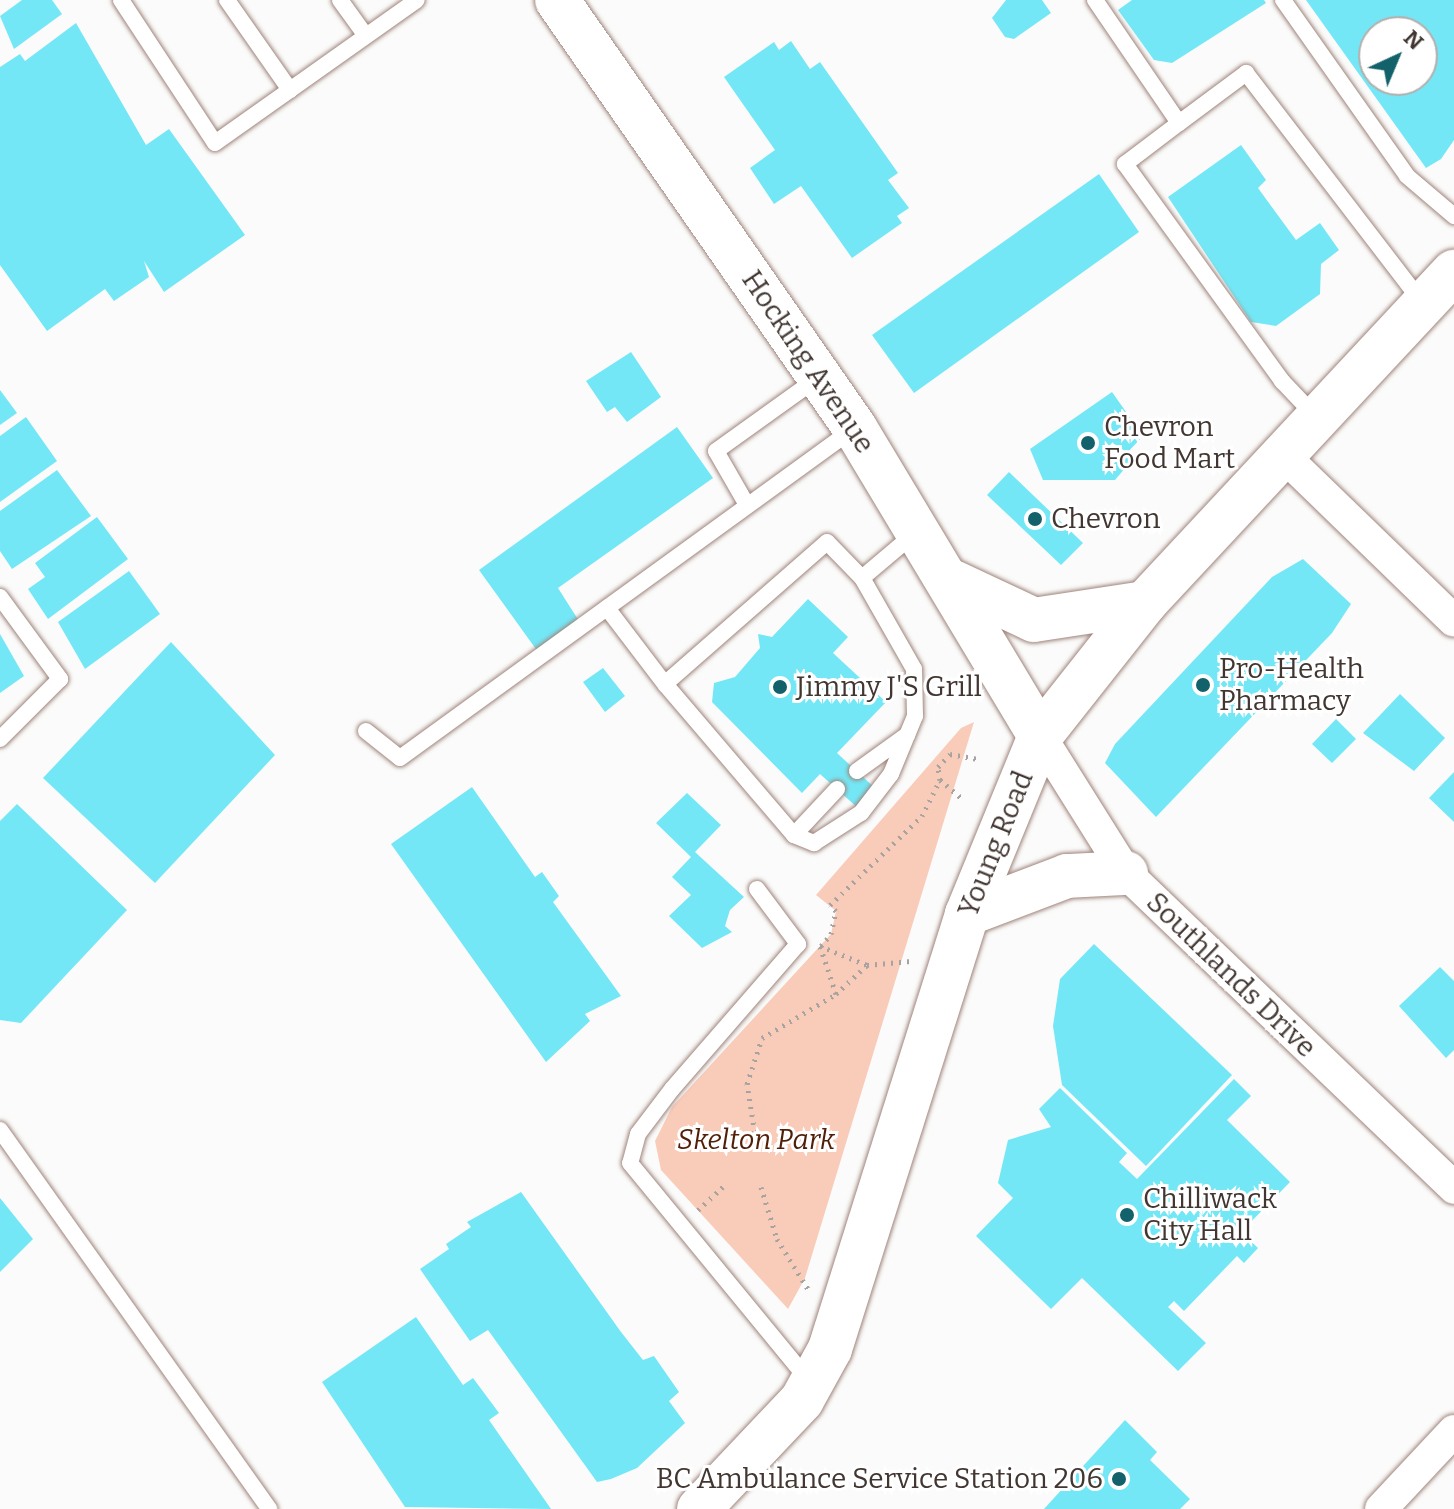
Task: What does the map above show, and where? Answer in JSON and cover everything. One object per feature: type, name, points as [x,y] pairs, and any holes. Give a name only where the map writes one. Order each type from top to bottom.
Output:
[{"type":"main road","name":"Hocking Avenue","points":[[557,0],[855,428],[953,582],[1040,736]]},
{"type":"main road","name":"Young Road","points":[[699,1509],[812,1384],[838,1330],[967,914],[1040,736],[1145,603],[1285,457],[1454,272]]},
{"type":"main road","points":[[953,582],[1034,620],[1145,603]]},
{"type":"main road","points":[[967,914],[1067,876],[1126,873]]},
{"type":"street","points":[[1285,457],[1454,621]]},
{"type":"street","name":"Southlands Drive","points":[[1040,736],[1126,873],[1454,1188]]},
{"type":"street","points":[[1381,1509],[1454,1431]]},
{"type":"lane","points":[[121,0],[215,143],[417,0]]},
{"type":"lane","points":[[227,0],[290,90]]},
{"type":"lane","points":[[340,0],[366,36]]},
{"type":"lane","points":[[1095,0],[1179,123]]},
{"type":"lane","points":[[1283,0],[1407,176],[1454,216]]},
{"type":"lane","points":[[1319,419],[1282,381],[1125,164],[1246,73],[1424,305]]},
{"type":"lane","points":[[747,505],[716,451],[820,376]]},
{"type":"lane","points":[[366,731],[400,758],[855,428]]},
{"type":"lane","points":[[862,578],[920,529]]},
{"type":"lane","points":[[607,608],[665,684],[794,835],[814,843],[861,813],[891,774],[907,735],[914,669],[862,578],[827,542],[665,684]]},
{"type":"lane","points":[[0,597],[60,679],[0,739]]},
{"type":"lane","points":[[857,771],[907,735]]},
{"type":"lane","points":[[794,835],[837,789]]},
{"type":"lane","points":[[757,889],[798,944],[672,1089],[638,1134],[630,1163],[812,1384]]},
{"type":"lane","points":[[0,1130],[269,1509]]},
{"type":"path","points":[[820,946],[831,934],[836,911],[830,905],[922,816],[940,780],[938,767],[950,754],[977,759]]},
{"type":"path","points":[[940,780],[963,799]]},
{"type":"path","points":[[820,946],[867,965],[911,961]]},
{"type":"path","points":[[820,946],[836,994]]},
{"type":"path","points":[[756,1140],[747,1084],[753,1051],[775,1028],[836,994],[867,965]]},
{"type":"path","points":[[698,1210],[726,1184]]},
{"type":"path","points":[[761,1187],[777,1239],[808,1289]]},
{"type":"green space","name":"Skelton Park","points":[[974,722],[805,1278],[788,1309],[661,1170],[655,1141],[672,1107],[831,934],[836,911],[816,895],[961,728]]},
{"type":"building","points":[[22,0],[52,0],[62,14],[14,49],[0,16]]},
{"type":"building","points":[[1006,0],[1042,0],[1051,13],[1014,39],[1005,37],[992,18]]},
{"type":"building","points":[[1132,0],[1264,0],[1266,3],[1172,63],[1154,60],[1118,10]]},
{"type":"building","points":[[1306,0],[1454,0],[1454,140],[1441,159],[1426,168],[1375,96],[1438,96],[1438,16],[1358,16],[1358,73]]},
{"type":"building","points":[[76,23],[146,145],[169,129],[245,235],[164,292],[144,261],[149,277],[114,301],[105,289],[47,331],[0,265],[0,67],[20,54],[25,61]]},
{"type":"building","points":[[791,41],[810,69],[820,62],[898,173],[888,180],[909,208],[897,216],[902,223],[852,258],[801,186],[774,204],[750,168],[775,150],[724,77],[774,42],[779,50]]},
{"type":"building","points":[[1241,145],[1266,180],[1258,188],[1296,240],[1320,223],[1339,250],[1321,264],[1320,294],[1276,326],[1251,322],[1168,197]]},
{"type":"building","points":[[1099,174],[1139,232],[914,393],[872,335]]},
{"type":"building","points":[[631,352],[661,397],[627,422],[615,407],[607,412],[586,381]]},
{"type":"building","points":[[0,390],[17,413],[0,425]]},
{"type":"building","name":"Chevron Food Mart","points":[[1112,392],[1143,436],[1126,454],[1132,460],[1115,480],[1043,480],[1030,449]]},
{"type":"building","points":[[26,417],[57,461],[0,502],[0,436]]},
{"type":"building","points":[[677,427],[713,478],[558,588],[579,621],[538,652],[479,570]]},
{"type":"building","points":[[57,470],[91,516],[12,569],[0,551],[0,511]]},
{"type":"building","name":"Chevron","points":[[1009,472],[1083,543],[1061,565],[987,495]]},
{"type":"building","points":[[97,517],[128,559],[48,619],[28,589],[45,577],[35,563]]},
{"type":"building","points":[[1303,559],[1351,604],[1332,633],[1156,817],[1105,763],[1115,744],[1272,577]]},
{"type":"building","points":[[129,571],[160,614],[85,669],[58,622]]},
{"type":"building","points":[[808,599],[848,637],[833,653],[886,702],[837,753],[876,789],[859,809],[820,774],[802,793],[712,702],[714,683],[735,677],[760,648],[758,634],[772,637]]},
{"type":"building","points":[[0,634],[24,676],[0,693]]},
{"type":"building","points":[[171,642],[275,755],[155,883],[43,778]]},
{"type":"building","points":[[603,668],[625,696],[605,712],[583,682]]},
{"type":"building","points":[[1400,694],[1445,738],[1414,771],[1363,733]]},
{"type":"building","points":[[1336,719],[1356,739],[1332,763],[1312,744]]},
{"type":"building","points":[[1454,772],[1454,822],[1429,798]]},
{"type":"building","points":[[472,787],[535,877],[542,872],[559,896],[553,902],[621,996],[585,1014],[590,1021],[546,1062],[391,844]]},
{"type":"building","points":[[687,793],[721,825],[695,852],[744,897],[730,910],[725,926],[732,932],[702,948],[669,916],[691,895],[672,877],[691,857],[656,823]]},
{"type":"building","points":[[17,804],[127,910],[21,1023],[0,1020],[0,821]]},
{"type":"building","points":[[1094,944],[1232,1075],[1146,1166],[1062,1085],[1053,1026],[1060,979]]},
{"type":"building","points":[[1440,967],[1454,981],[1454,1050],[1446,1058],[1399,1006]]},
{"type":"building","name":"Chilliwack City Hall","points":[[1234,1079],[1251,1096],[1227,1120],[1290,1182],[1241,1232],[1258,1248],[1244,1263],[1237,1256],[1184,1311],[1174,1301],[1168,1307],[1206,1343],[1178,1371],[1082,1278],[1051,1309],[976,1236],[1013,1198],[998,1183],[1008,1140],[1051,1127],[1039,1109],[1060,1088],[1127,1153],[1119,1162],[1137,1179]]},
{"type":"building","points":[[521,1192],[643,1360],[654,1356],[679,1392],[669,1401],[685,1423],[637,1468],[611,1479],[597,1482],[488,1330],[470,1341],[420,1269],[449,1249],[446,1244],[471,1227],[467,1222]]},
{"type":"building","points":[[0,1198],[33,1239],[0,1272]]},
{"type":"building","points":[[416,1317],[463,1385],[473,1378],[499,1413],[489,1420],[551,1509],[405,1507],[322,1382]]},
{"type":"building","name":"BC Ambulance Service Station 206","points":[[1125,1420],[1157,1452],[1150,1460],[1190,1499],[1180,1509],[1044,1509]]},
{"type":"place","name":"Chevron Food Mart","points":[[1088,443]]},
{"type":"place","name":"Chevron","points":[[1035,519]]},
{"type":"place","name":"Pro-Health Pharmacy","points":[[1203,685]]},
{"type":"place","name":"Jimmy J'S Grill","points":[[780,687]]},
{"type":"place","name":"Chilliwack City Hall","points":[[1127,1215]]},
{"type":"place","name":"BC Ambulance Service Station 206","points":[[1119,1479]]}]
